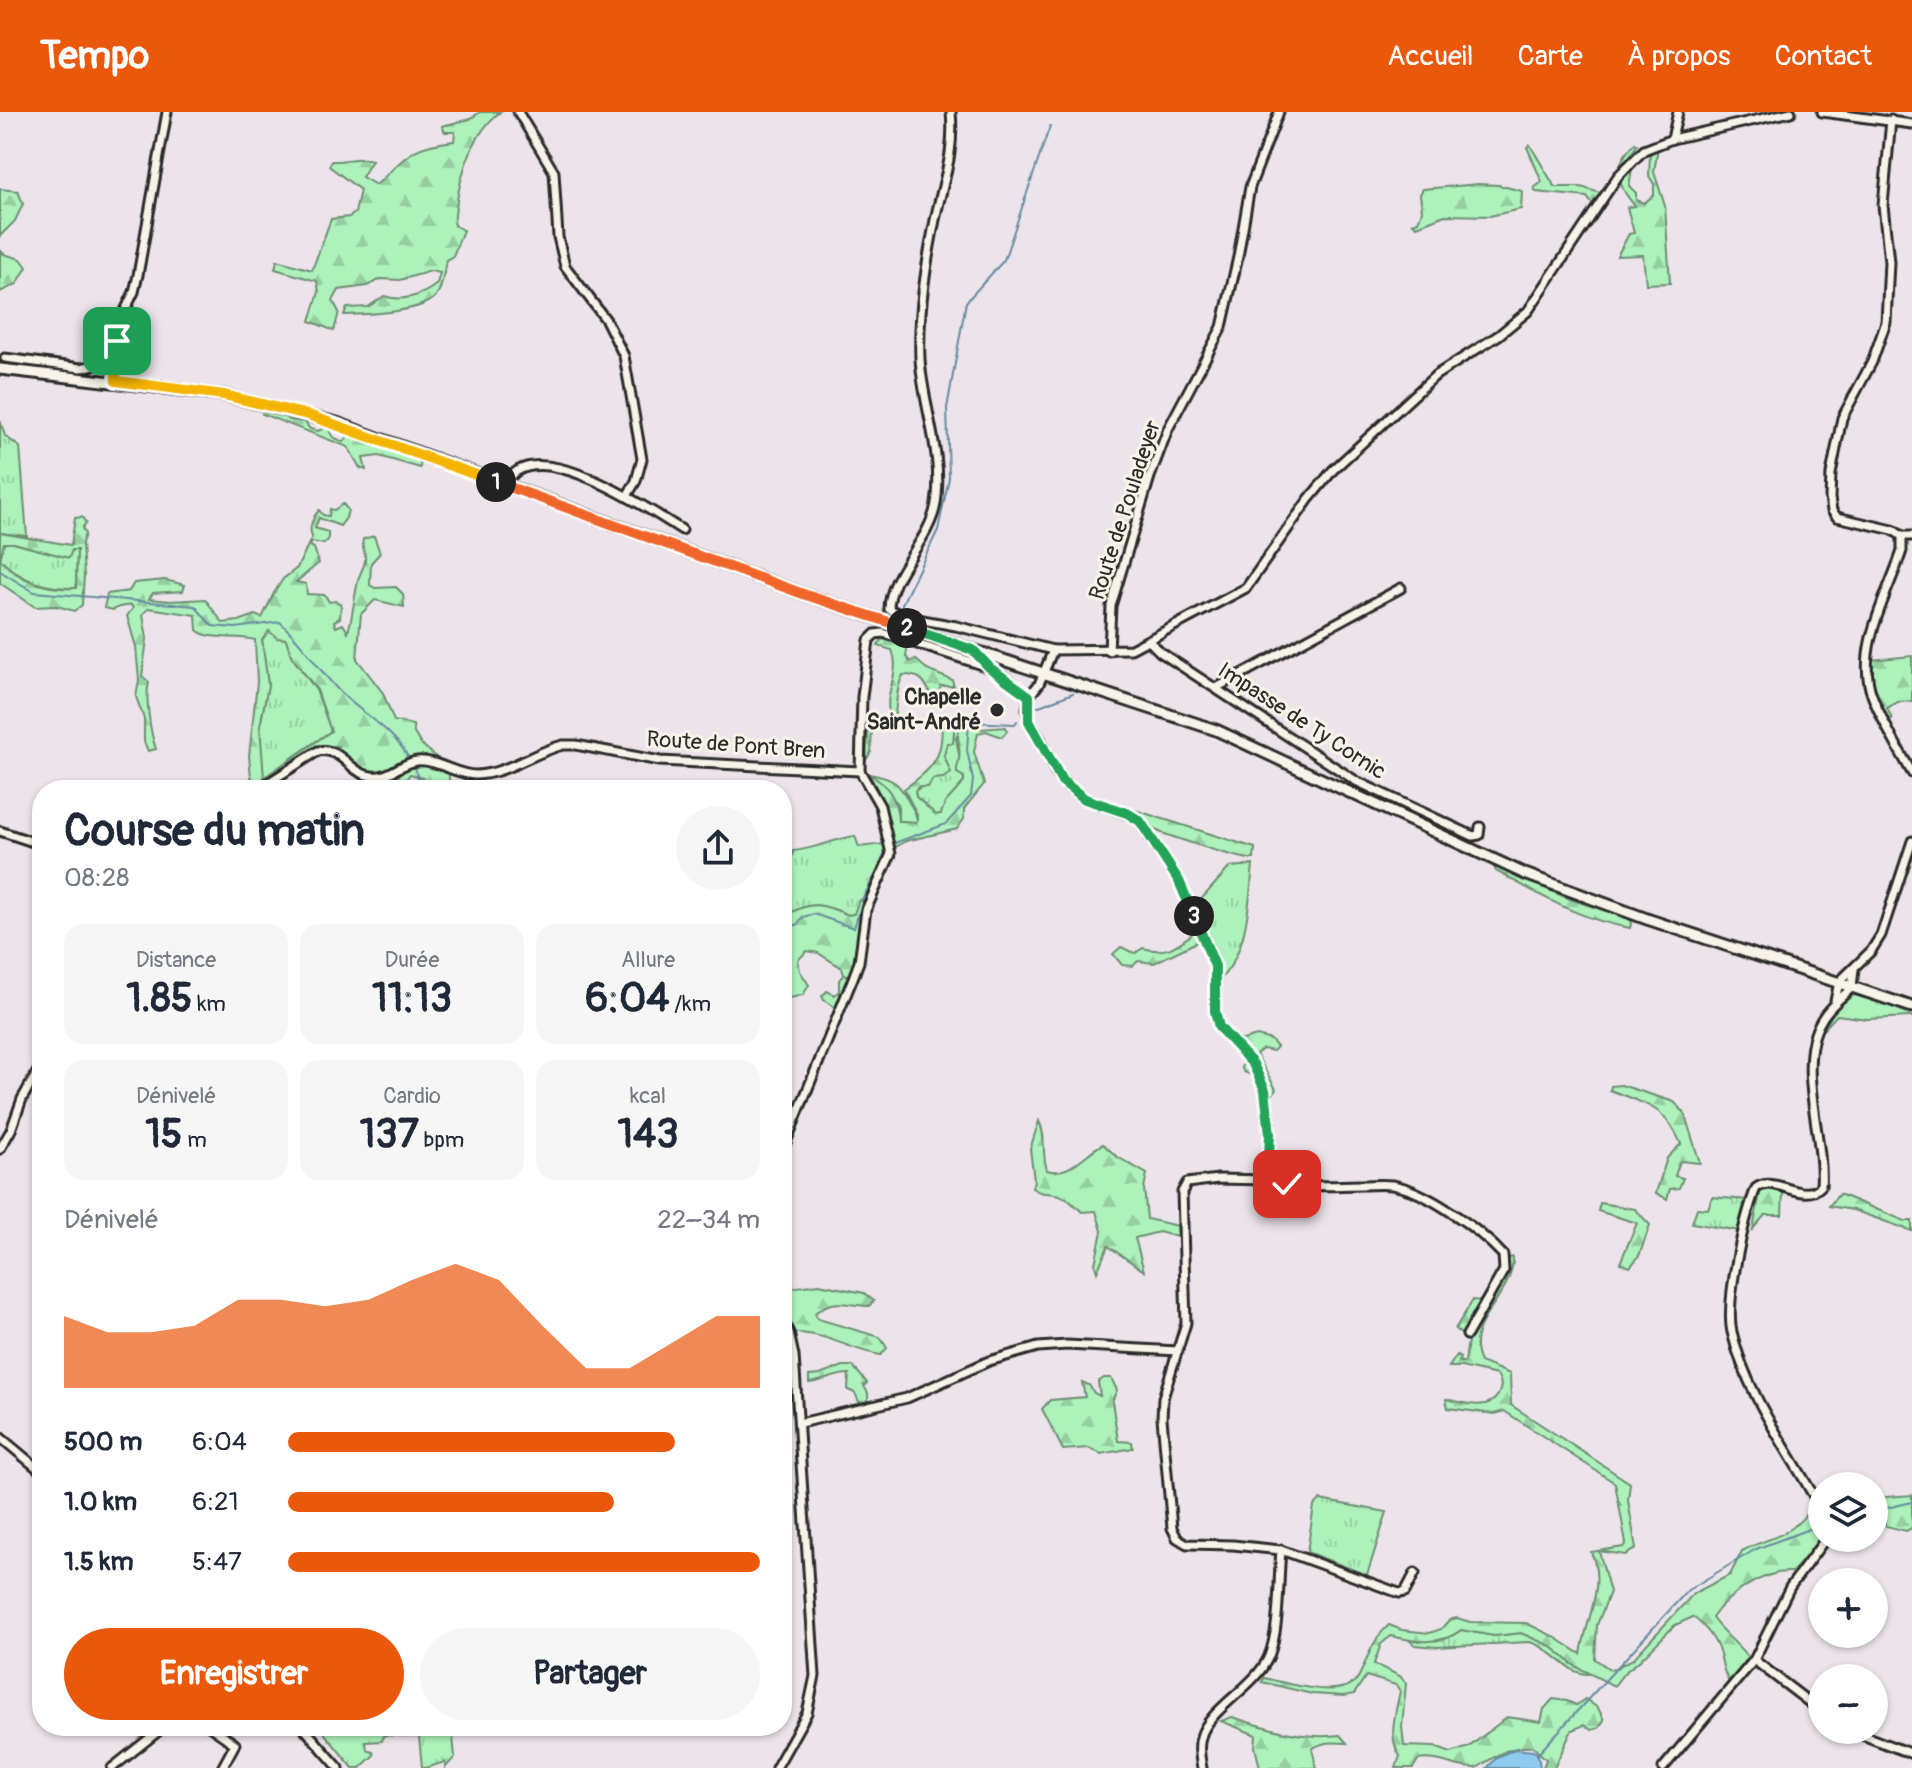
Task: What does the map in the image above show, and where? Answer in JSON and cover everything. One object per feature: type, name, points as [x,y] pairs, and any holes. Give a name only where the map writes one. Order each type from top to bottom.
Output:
[{"type":"main road","points":[[0,369],[224,395],[308,415],[755,577],[1216,730],[1539,880],[1912,1007]]},
{"type":"street","points":[[116,381],[120,321],[138,275],[167,112]]},
{"type":"street","points":[[518,112],[554,172],[558,237],[565,266],[606,320],[624,356],[642,459],[636,481],[627,496]]},
{"type":"street","points":[[951,112],[953,132],[950,158],[935,218],[920,335],[920,362],[935,451],[937,502],[931,521],[892,595],[889,609],[906,617],[1053,650],[1109,651],[1126,651],[1149,641],[1246,588],[1326,478],[1436,375],[1499,335],[1528,311],[1618,176],[1638,154],[1656,143],[1791,112]]},
{"type":"street","name":"Route de Pouladeyer","points":[[1109,651],[1111,606],[1150,477],[1168,429],[1222,327],[1250,187],[1279,112]]},
{"type":"street","points":[[1672,139],[1678,112]]},
{"type":"street","points":[[1822,112],[1912,124]]},
{"type":"street","points":[[1891,120],[1883,205],[1889,262],[1886,322],[1872,362],[1842,418],[1832,464],[1830,498],[1831,508],[1837,517],[1893,530],[1902,536],[1912,536]]},
{"type":"street","points":[[5,358],[81,368],[116,360]]},
{"type":"street","points":[[505,486],[514,472],[525,467],[540,466],[591,477],[682,530]]},
{"type":"street","points":[[1902,536],[1902,551],[1873,633],[1868,662],[1871,693],[1912,773]]},
{"type":"street","points":[[1216,688],[1401,588]]},
{"type":"street","points":[[792,1127],[859,962],[868,904],[891,857],[880,806],[860,771],[867,646],[872,636],[879,633],[892,635],[990,668]]},
{"type":"street","name":"Impasse de Ty Cornic","points":[[1149,641],[1160,652],[1356,781],[1473,836],[1479,835],[1480,827]]},
{"type":"street","points":[[973,650],[990,668],[1029,696]]},
{"type":"street","points":[[1053,650],[1029,696],[1029,721],[1062,781],[1085,799],[1127,813],[1140,821],[1179,881],[1213,959],[1215,1011],[1219,1027],[1253,1064],[1265,1090],[1270,1134],[1268,1180]]},
{"type":"street","name":"Route de Pont Bren","points":[[273,780],[318,751],[326,750],[335,752],[359,771],[372,776],[389,774],[420,760],[466,774],[489,773],[563,745],[671,762],[860,771]]},
{"type":"street","points":[[0,831],[32,842]]},
{"type":"street","points":[[1835,1001],[1839,982],[1854,969],[1881,935],[1912,841]]},
{"type":"street","points":[[1808,1486],[1758,1398],[1736,1346],[1731,1319],[1736,1263],[1756,1188],[1770,1182],[1807,1192],[1817,1191],[1821,1186],[1811,1055],[1817,1028],[1835,1001],[1852,987],[1854,969]]},
{"type":"street","points":[[0,1149],[32,1082]]},
{"type":"street","points":[[1415,1573],[1405,1592],[1399,1593],[1281,1550],[1187,1544],[1174,1533],[1169,1511],[1162,1418],[1163,1398],[1186,1323],[1183,1188],[1187,1183],[1198,1180],[1385,1185],[1405,1188],[1434,1203],[1503,1255],[1504,1270],[1467,1335]]},
{"type":"street","points":[[800,1423],[907,1398],[964,1371],[1025,1350],[1067,1345],[1178,1351]]},
{"type":"street","points":[[776,1768],[807,1713],[815,1682],[800,1423],[792,1347]]},
{"type":"street","points":[[0,1437],[32,1464]]},
{"type":"street","points":[[1202,1768],[1200,1744],[1203,1731],[1253,1679],[1269,1655],[1274,1635],[1281,1550]]},
{"type":"street","points":[[1663,1768],[1754,1660],[1790,1587],[1816,1552]]},
{"type":"street","points":[[1754,1660],[1808,1701]]},
{"type":"street","points":[[112,1768],[152,1736]]},
{"type":"street","points":[[222,1768],[235,1744],[223,1736]]},
{"type":"street","points":[[311,1736],[339,1768]]},
{"type":"street","points":[[1886,1744],[1912,1754]]},
{"type":"green space","points":[[480,112],[500,112],[480,135],[466,163],[454,225],[463,230],[453,256],[446,260],[442,284],[436,296],[429,302],[407,309],[344,315],[347,308],[368,307],[384,296],[405,298],[425,292],[437,284],[440,273],[431,271],[400,280],[381,279],[367,286],[339,290],[333,301],[339,312],[334,331],[310,321],[319,292],[317,281],[275,269],[277,260],[312,270],[331,219],[349,217],[355,213],[360,190],[329,166],[332,161],[372,160],[362,177],[376,185],[418,149],[454,141],[455,132],[445,132],[442,126],[470,119]]},
{"type":"green space","points":[[1635,143],[1637,145],[1625,164],[1632,169],[1629,186],[1636,193],[1636,200],[1644,203],[1654,195],[1654,184],[1649,176],[1650,152],[1658,147],[1654,172],[1665,206],[1670,283],[1646,284],[1643,255],[1617,256],[1629,234],[1634,233],[1627,207],[1635,206],[1623,190],[1619,174],[1622,159]]},
{"type":"green space","points":[[1530,145],[1555,187],[1581,187],[1600,193],[1594,207],[1587,197],[1536,192],[1534,188],[1542,182],[1527,147]]},
{"type":"green space","points":[[1479,184],[1522,191],[1521,209],[1490,216],[1445,215],[1417,226],[1413,223],[1418,221],[1422,211],[1420,194],[1423,189]]},
{"type":"green space","points":[[0,189],[18,191],[23,204],[15,221],[0,236]]},
{"type":"green space","points":[[0,250],[21,259],[27,267],[17,284],[0,292]]},
{"type":"green space","points":[[263,410],[286,416],[289,420],[304,421],[310,429],[318,431],[327,427],[333,437],[343,442],[347,439],[346,435],[355,436],[407,454],[421,460],[420,468],[379,456],[363,458],[366,470],[360,468],[348,447],[262,414]]},
{"type":"green space","points":[[0,420],[5,436],[20,447],[27,536],[0,533]]},
{"type":"green space","points":[[343,504],[348,510],[346,518],[340,526],[319,518],[315,528],[328,532],[328,540],[324,544],[312,542],[310,546],[314,548],[319,563],[296,582],[306,584],[307,594],[325,595],[329,602],[341,604],[340,618],[334,621],[336,627],[343,624],[348,632],[365,560],[363,539],[374,536],[380,553],[371,563],[370,585],[375,588],[396,587],[403,594],[404,607],[375,600],[361,614],[357,659],[383,693],[394,721],[413,725],[420,743],[436,757],[435,761],[414,757],[382,772],[365,771],[337,746],[323,747],[281,780],[251,780],[249,756],[257,682],[255,640],[208,636],[197,630],[196,615],[149,608],[143,614],[147,639],[142,676],[149,682],[149,715],[156,749],[148,751],[144,742],[144,719],[136,697],[139,680],[136,647],[127,616],[133,608],[131,605],[113,610],[104,608],[107,594],[129,591],[134,583],[165,580],[185,585],[183,591],[153,593],[149,599],[205,599],[223,623],[255,615],[262,618],[283,579],[297,568],[312,537],[313,519],[319,510],[329,516],[330,509]],"holes":[[[269,631],[277,638],[286,639],[292,657],[317,690],[331,731],[264,778],[260,726],[268,685],[262,640]]]},
{"type":"green space","points":[[82,517],[86,523],[82,528],[85,534],[82,543],[82,605],[74,611],[57,606],[35,607],[0,583],[0,559],[0,533],[71,545],[75,518]],"holes":[[[4,543],[69,558],[72,550],[77,550],[76,588],[44,586],[16,573],[0,559]]]},
{"type":"green space","points":[[4,543],[40,550],[77,550],[76,588],[44,585],[16,573],[0,559]]},
{"type":"green space","points":[[269,631],[286,639],[292,657],[316,690],[331,731],[263,778],[260,726],[268,685],[262,639]]},
{"type":"green space","points":[[883,638],[897,639],[908,645],[906,656],[910,662],[915,659],[929,671],[952,680],[954,686],[941,686],[937,698],[931,695],[921,679],[903,675],[892,727],[872,727],[871,752],[866,760],[869,716],[890,719],[888,700],[895,668],[892,650],[878,646]]},
{"type":"green space","points":[[1912,656],[1912,701],[1898,702],[1887,708],[1892,719],[1888,721],[1872,692],[1870,660]]},
{"type":"green space","points":[[969,715],[981,729],[1006,727],[1007,731],[1002,737],[986,731],[978,733],[974,752],[984,784],[964,809],[964,819],[957,829],[906,841],[894,848],[882,798],[869,774],[891,793],[898,821],[917,822],[917,815],[904,789],[930,768],[939,752],[941,719],[950,717],[955,721],[953,743],[947,743],[944,756],[951,773],[933,779],[928,787],[918,787],[915,791],[916,797],[936,815],[941,814],[945,803],[964,782],[964,777],[957,773],[960,753],[958,732]]},
{"type":"green space","points":[[950,717],[963,721],[956,738],[964,782],[941,814],[936,815],[916,797],[915,791],[933,779],[947,762],[943,756],[946,742],[953,742],[955,721]]},
{"type":"green space","points":[[417,764],[436,766],[449,772],[449,780],[419,780],[423,778],[410,774],[406,780],[397,780],[408,768]]},
{"type":"green space","points":[[869,774],[884,777],[899,786],[917,822],[898,821],[898,804]]},
{"type":"green space","points":[[1138,811],[1255,848],[1254,859],[1155,830]]},
{"type":"green space","points":[[855,836],[859,847],[884,844],[880,871],[854,914],[813,905],[792,912],[793,851]]},
{"type":"green space","points":[[1492,864],[1567,898],[1632,920],[1630,928],[1593,919],[1561,906],[1496,871]]},
{"type":"green space","points":[[1253,865],[1242,939],[1231,966],[1222,977],[1217,954],[1196,905],[1230,867]]},
{"type":"green space","points":[[859,900],[865,902],[857,958],[851,974],[846,975],[849,980],[839,1006],[835,1008],[822,996],[827,991],[835,995],[839,991],[839,980],[844,975],[842,968],[818,953],[807,951],[798,960],[800,971],[809,985],[803,995],[792,998],[792,912],[813,905],[854,914]]},
{"type":"green space","points":[[1195,932],[1199,941],[1154,963],[1138,961],[1133,966],[1122,965],[1113,954],[1121,947],[1135,953],[1143,948],[1165,950]]},
{"type":"green space","points":[[1854,995],[1891,1005],[1912,1017],[1867,1019],[1837,1015],[1823,1030],[1836,1008]]},
{"type":"green space","points":[[1257,1036],[1271,1040],[1277,1047],[1273,1051],[1263,1049],[1256,1054],[1276,1089],[1272,1096],[1241,1067],[1250,1055],[1239,1041]]},
{"type":"green space","points":[[1621,1085],[1674,1102],[1684,1112],[1700,1163],[1680,1161],[1675,1176],[1683,1178],[1679,1188],[1670,1189],[1667,1199],[1656,1193],[1667,1158],[1681,1144],[1661,1114],[1644,1103],[1610,1090],[1611,1086]]},
{"type":"green space","points":[[1039,1121],[1047,1170],[1070,1167],[1103,1144],[1116,1156],[1147,1174],[1144,1188],[1147,1219],[1178,1226],[1177,1237],[1159,1232],[1135,1238],[1144,1271],[1108,1246],[1097,1272],[1095,1264],[1102,1231],[1096,1211],[1083,1212],[1063,1196],[1032,1188],[1034,1180],[1030,1149]]},
{"type":"green space","points":[[1766,1188],[1783,1192],[1782,1215],[1765,1215],[1753,1229],[1760,1193]]},
{"type":"green space","points":[[1839,1194],[1905,1221],[1912,1221],[1912,1231],[1853,1210],[1829,1206]]},
{"type":"green space","points":[[1712,1197],[1748,1200],[1740,1231],[1692,1223],[1697,1208],[1708,1209]]},
{"type":"green space","points":[[1600,1203],[1635,1209],[1650,1225],[1639,1256],[1630,1267],[1620,1263],[1637,1223],[1598,1211]]},
{"type":"green space","points":[[1513,1257],[1506,1285],[1477,1334],[1476,1348],[1480,1362],[1510,1374],[1511,1405],[1630,1483],[1628,1500],[1636,1549],[1625,1555],[1599,1551],[1610,1592],[1597,1625],[1595,1659],[1611,1670],[1633,1659],[1694,1593],[1730,1575],[1742,1551],[1792,1528],[1807,1513],[1808,1552],[1811,1552],[1792,1572],[1770,1575],[1747,1586],[1727,1601],[1712,1618],[1755,1667],[1743,1681],[1728,1680],[1713,1639],[1693,1617],[1675,1625],[1614,1686],[1575,1666],[1551,1646],[1521,1633],[1494,1636],[1461,1630],[1436,1641],[1391,1636],[1381,1644],[1374,1664],[1400,1676],[1406,1683],[1402,1727],[1404,1746],[1435,1747],[1451,1753],[1469,1747],[1507,1717],[1541,1722],[1544,1709],[1553,1699],[1576,1705],[1585,1699],[1598,1708],[1604,1720],[1599,1728],[1592,1730],[1584,1725],[1572,1730],[1554,1768],[1543,1768],[1546,1759],[1533,1747],[1527,1747],[1506,1751],[1475,1768],[1425,1759],[1418,1760],[1413,1768],[1396,1768],[1400,1756],[1394,1741],[1394,1724],[1400,1691],[1396,1685],[1366,1676],[1354,1694],[1344,1696],[1312,1694],[1262,1682],[1264,1678],[1316,1689],[1343,1688],[1353,1683],[1360,1674],[1375,1641],[1389,1625],[1402,1630],[1430,1633],[1457,1618],[1470,1622],[1526,1623],[1581,1654],[1596,1590],[1591,1552],[1623,1547],[1626,1543],[1615,1483],[1504,1411],[1494,1414],[1448,1408],[1446,1399],[1467,1404],[1488,1403],[1494,1400],[1501,1387],[1497,1375],[1449,1367],[1457,1355],[1459,1362],[1465,1362],[1468,1340],[1455,1329],[1473,1300],[1480,1301],[1487,1292],[1502,1260]]},
{"type":"green space","points":[[819,1284],[864,1293],[874,1301],[869,1306],[834,1303],[815,1313],[818,1319],[880,1337],[887,1348],[881,1355],[818,1336],[795,1333],[792,1328],[792,1288]]},
{"type":"green space","points":[[853,1366],[867,1383],[864,1386],[868,1401],[859,1402],[855,1393],[848,1390],[849,1374],[809,1383],[809,1376]]},
{"type":"green space","points":[[1111,1378],[1117,1390],[1112,1401],[1118,1441],[1132,1442],[1133,1448],[1101,1454],[1089,1448],[1063,1450],[1042,1409],[1050,1400],[1085,1397],[1082,1382],[1100,1396],[1098,1382]]},
{"type":"green space","points":[[1912,1495],[1912,1528],[1906,1531],[1888,1526],[1888,1497]]},
{"type":"green space","points":[[1320,1500],[1387,1512],[1367,1575],[1307,1552],[1314,1506]]},
{"type":"green space","points":[[1461,1630],[1494,1636],[1521,1633],[1551,1646],[1575,1666],[1592,1673],[1577,1672],[1529,1642],[1437,1647],[1415,1645],[1409,1640],[1441,1640]]},
{"type":"green space","points":[[1232,1717],[1298,1734],[1340,1735],[1347,1743],[1324,1743],[1312,1749],[1317,1768],[1260,1768],[1255,1747],[1256,1735],[1221,1721]]},
{"type":"green space","points":[[327,1736],[384,1736],[382,1741],[366,1742],[367,1750],[374,1755],[360,1768],[353,1768]]},
{"type":"green space","points":[[402,1736],[453,1736],[455,1757],[445,1768],[445,1762],[422,1767],[419,1737]]},
{"type":"water","points":[[1515,1749],[1538,1754],[1540,1768],[1487,1768],[1497,1757]]},
{"type":"waterway","points":[[902,611],[902,604],[938,530],[949,478],[947,408],[966,302],[1004,260],[1050,126]]},
{"type":"waterway","points":[[0,571],[34,592],[195,606],[212,626],[235,628],[280,622],[334,685],[396,740],[409,759]]},
{"type":"waterway","points":[[1029,710],[1073,693]]},
{"type":"waterway","points":[[892,844],[946,824],[971,796],[973,780],[967,750],[969,722],[1015,724],[1017,721]]},
{"type":"waterway","points":[[413,765],[419,780]]},
{"type":"waterway","points":[[792,927],[803,917],[814,914],[854,928],[864,896],[887,847]]},
{"type":"waterway","points":[[1888,1508],[1912,1502]]},
{"type":"waterway","points":[[1537,1755],[1688,1590],[1756,1549],[1808,1529]]},
{"type":"place","name":"Chapelle Saint-André","points":[[997,710]]},
{"type":"route","points":[[117,341],[116,381],[224,395],[337,423],[806,595],[973,650],[990,668],[1029,696],[1029,721],[1062,781],[1085,799],[1118,809],[1140,821],[1179,881],[1213,959],[1216,975],[1215,1016],[1219,1027],[1249,1058],[1265,1090],[1270,1134],[1268,1180],[1287,1184]]}]
